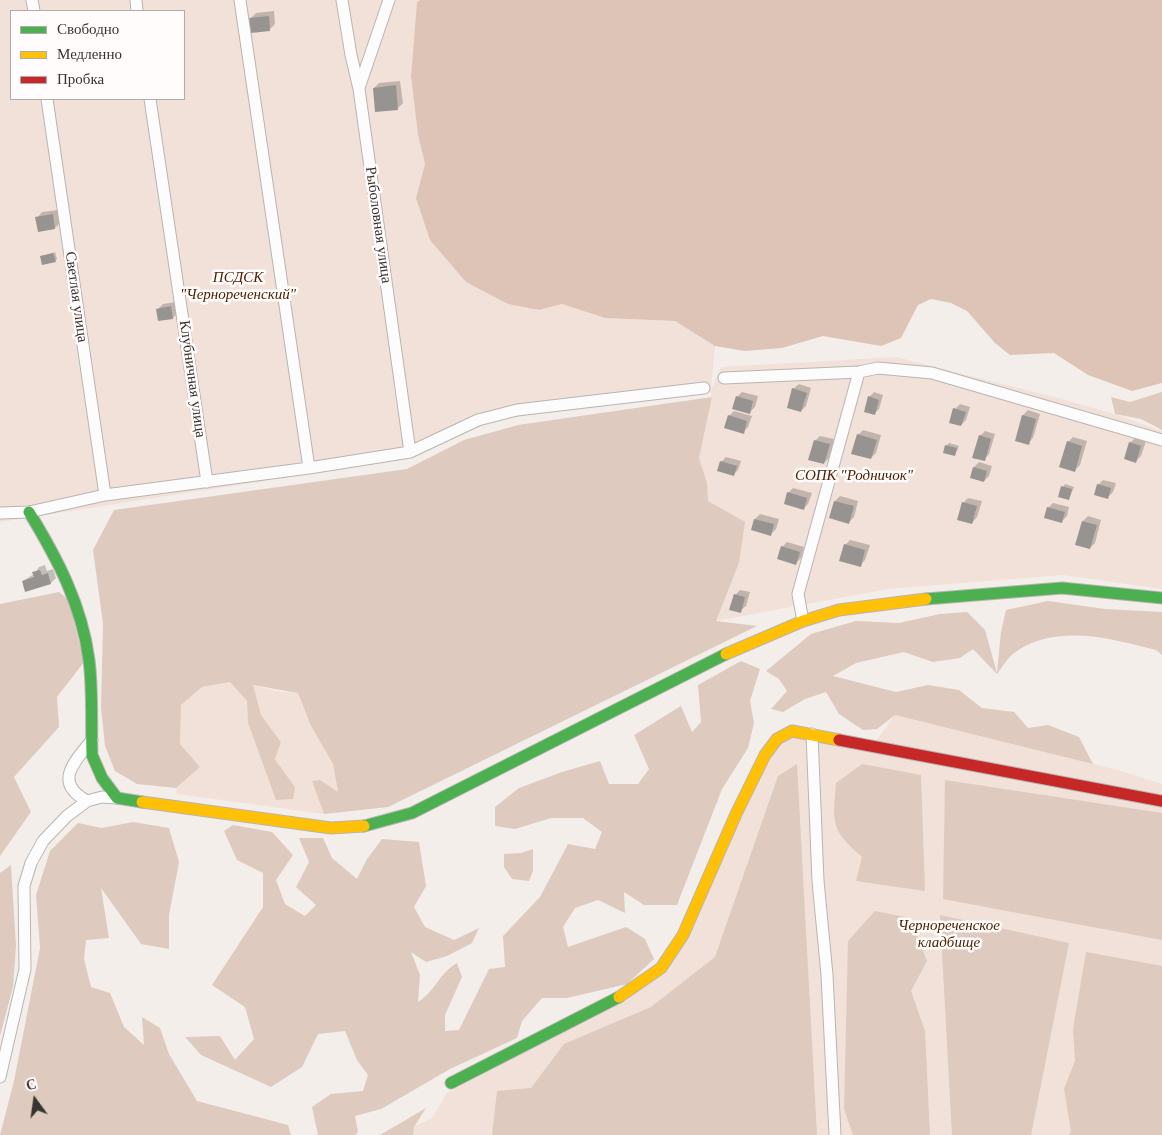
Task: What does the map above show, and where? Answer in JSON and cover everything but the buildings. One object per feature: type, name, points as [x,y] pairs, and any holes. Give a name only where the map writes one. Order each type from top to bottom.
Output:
[{"type":"street","points":[[240,0],[309,468]]},
{"type":"street","name":"Рыболовная улица","points":[[342,0],[350,54],[359,89],[410,452]]},
{"type":"street","points":[[359,89],[389,0]]},
{"type":"street","name":"Светлая улица","points":[[47,100],[105,495]]},
{"type":"street","name":"Клубничная улица","points":[[150,100],[207,482]]},
{"type":"street","points":[[724,378],[859,372],[878,368],[932,373],[1162,440]]},
{"type":"street","points":[[803,621],[798,594],[859,372]]},
{"type":"street","points":[[1,509],[29,512],[105,495],[309,468],[410,452],[478,420],[517,410],[704,388]]},
{"type":"street","points":[[29,512],[55,554],[82,623],[88,650],[92,740],[96,768],[104,784],[117,798]]},
{"type":"street","points":[[0,1077],[25,969],[24,886],[31,863],[43,841],[67,816],[87,801],[102,797],[117,798],[331,828],[363,826],[412,813],[724,655],[803,621],[838,610],[882,603],[1062,588],[1162,598]]},
{"type":"street","points":[[451,1083],[627,993],[661,968],[683,935],[736,814],[765,755],[778,739],[792,731],[939,761],[1162,801]]},
{"type":"street","points":[[812,734],[818,882],[827,975],[835,1135]]},
{"type":"street","points":[[87,801],[74,794],[69,785],[68,776],[74,762],[92,740]]},
{"type":"green space","name":"ПСДСК \"Чернореченский\"","points":[[0,0],[420,0],[417,2],[411,76],[418,135],[425,164],[416,198],[508,304],[539,310],[562,304],[605,318],[675,321],[715,346],[711,390],[721,367],[896,357],[1058,398],[1115,414],[1162,431],[1162,589],[1063,575],[888,589],[716,621],[739,563],[688,508],[712,397],[710,392],[545,412],[494,421],[457,435],[412,458],[0,522]]},
{"type":"green space","points":[[1162,392],[1162,430],[1141,419],[1115,414],[1111,397],[1130,402]]},
{"type":"green space","points":[[712,397],[699,458],[707,483],[708,501],[745,522],[739,563],[716,621],[757,626],[388,807],[324,814],[312,781],[320,780],[338,792],[333,764],[311,726],[298,693],[253,685],[261,715],[281,742],[275,759],[295,787],[293,799],[276,800],[248,723],[247,701],[230,682],[202,687],[181,705],[180,744],[200,767],[176,788],[137,784],[115,771],[105,746],[101,707],[103,624],[93,550],[114,510],[407,469],[464,440],[518,425]]},
{"type":"green space","points":[[59,592],[69,600],[84,662],[57,697],[59,727],[14,777],[31,812],[0,856],[0,604]]},
{"type":"green space","points":[[1048,601],[1105,609],[1162,612],[1162,655],[1156,650],[1120,641],[1083,636],[1065,636],[1047,638],[1030,644],[1011,655],[997,674],[973,649],[960,658],[933,662],[904,652],[856,663],[833,676],[896,692],[928,685],[959,690],[982,708],[1014,712],[1028,728],[1048,725],[1079,737],[1093,764],[895,715],[877,729],[863,730],[839,714],[826,692],[805,699],[783,712],[771,709],[787,691],[779,679],[766,671],[811,634],[856,621],[899,623],[940,614],[967,612],[985,630],[997,673],[1001,632],[1006,610]]},
{"type":"green space","points":[[741,661],[760,669],[750,701],[754,723],[748,748],[722,789],[677,905],[644,905],[624,892],[625,913],[598,900],[575,908],[563,927],[568,947],[626,927],[645,939],[654,959],[627,984],[567,998],[542,998],[522,1021],[517,1038],[450,1069],[381,1109],[355,1116],[358,1132],[355,1135],[318,1135],[312,1107],[331,1094],[363,1091],[368,1075],[357,1060],[345,1031],[318,1034],[302,1067],[271,1087],[201,1055],[185,1037],[220,1036],[235,1060],[254,1039],[245,1007],[212,985],[263,907],[263,873],[237,860],[224,831],[233,825],[272,832],[293,855],[276,880],[285,904],[305,916],[316,905],[296,887],[309,862],[299,838],[323,838],[332,858],[357,879],[367,859],[382,839],[419,842],[426,886],[414,907],[425,927],[454,940],[479,928],[472,943],[447,956],[426,962],[411,952],[420,975],[418,1002],[457,963],[462,977],[445,1015],[445,1031],[459,1030],[489,969],[505,967],[503,936],[540,897],[568,844],[595,849],[602,832],[583,818],[551,818],[515,829],[495,826],[495,807],[519,788],[562,772],[600,761],[609,784],[638,784],[649,769],[634,735],[681,706],[692,732],[701,722],[698,685]]},
{"type":"green space","points":[[230,682],[247,701],[248,723],[276,800],[295,787],[275,758],[281,742],[261,715],[252,685],[276,691],[298,693],[311,726],[333,764],[338,792],[314,785],[324,814],[177,794],[176,788],[200,767],[180,744],[181,705],[202,687]]},
{"type":"green space","name":"Чернореченское кладбище","points":[[895,715],[1114,769],[1162,784],[1162,1135],[397,1135],[432,1118],[447,1093],[630,995],[663,972],[775,750],[793,735],[871,748]]},
{"type":"green space","points":[[797,764],[817,1135],[492,1135],[497,1091],[531,1088],[564,1044],[651,1007],[715,957],[778,776]]},
{"type":"green space","points":[[862,764],[921,775],[925,891],[856,881],[862,857],[839,832],[834,817],[834,808],[836,783]]},
{"type":"green space","points":[[945,780],[1162,813],[1162,940],[943,899]]},
{"type":"green space","points":[[133,822],[169,828],[179,862],[169,915],[169,949],[141,944],[101,888],[109,938],[86,940],[84,959],[91,987],[110,993],[124,1027],[144,1045],[142,1017],[160,1028],[169,1054],[197,1101],[288,1125],[291,1135],[0,1135],[14,1081],[40,948],[36,895],[50,851],[78,823],[102,828]]},
{"type":"green space","points":[[533,849],[533,871],[529,881],[512,879],[504,867],[504,854],[521,853]]},
{"type":"green space","points":[[11,865],[16,946],[13,987],[0,1036],[0,873]]},
{"type":"green space","points":[[875,911],[910,918],[927,961],[911,991],[925,1031],[930,1135],[853,1135],[844,1109],[848,941]]},
{"type":"green space","points":[[940,915],[1069,943],[1031,1135],[952,1135]]},
{"type":"green space","points":[[1086,952],[1162,966],[1162,1135],[1069,1135],[1071,1132],[1064,1089],[1075,1061],[1073,1029]]},
{"type":"green space","points":[[426,1108],[414,1127],[413,1135],[380,1135]]},
{"type":"shaded area","points":[[420,0],[1162,0],[1162,383],[1132,391],[1088,375],[1054,353],[1010,355],[995,343],[967,311],[951,303],[931,299],[918,305],[901,338],[881,346],[823,336],[782,348],[745,351],[715,346],[675,321],[605,318],[562,304],[539,310],[508,304],[466,282],[430,240],[416,198],[425,164],[418,135],[411,76],[417,2]]},
{"type":"traffic: fast","points":[[29,512],[67,583],[81,620],[86,640],[90,672],[92,755],[102,778],[117,798],[142,802]]},
{"type":"traffic: fast","points":[[926,599],[1062,588],[1162,598]]},
{"type":"traffic: fast","points":[[364,826],[412,813],[726,654]]},
{"type":"traffic: fast","points":[[451,1083],[619,997]]},
{"type":"traffic: slow","points":[[726,654],[803,621],[839,610],[926,599]]},
{"type":"traffic: slow","points":[[619,997],[661,968],[683,935],[736,814],[765,755],[777,739],[792,731],[839,740]]},
{"type":"traffic: slow","points":[[142,802],[331,828],[364,826]]},
{"type":"traffic: jam","points":[[839,740],[1162,801]]},
{"type":"park label","name":"СОПК \"Родничок\"","points":[[854,476]]}]
